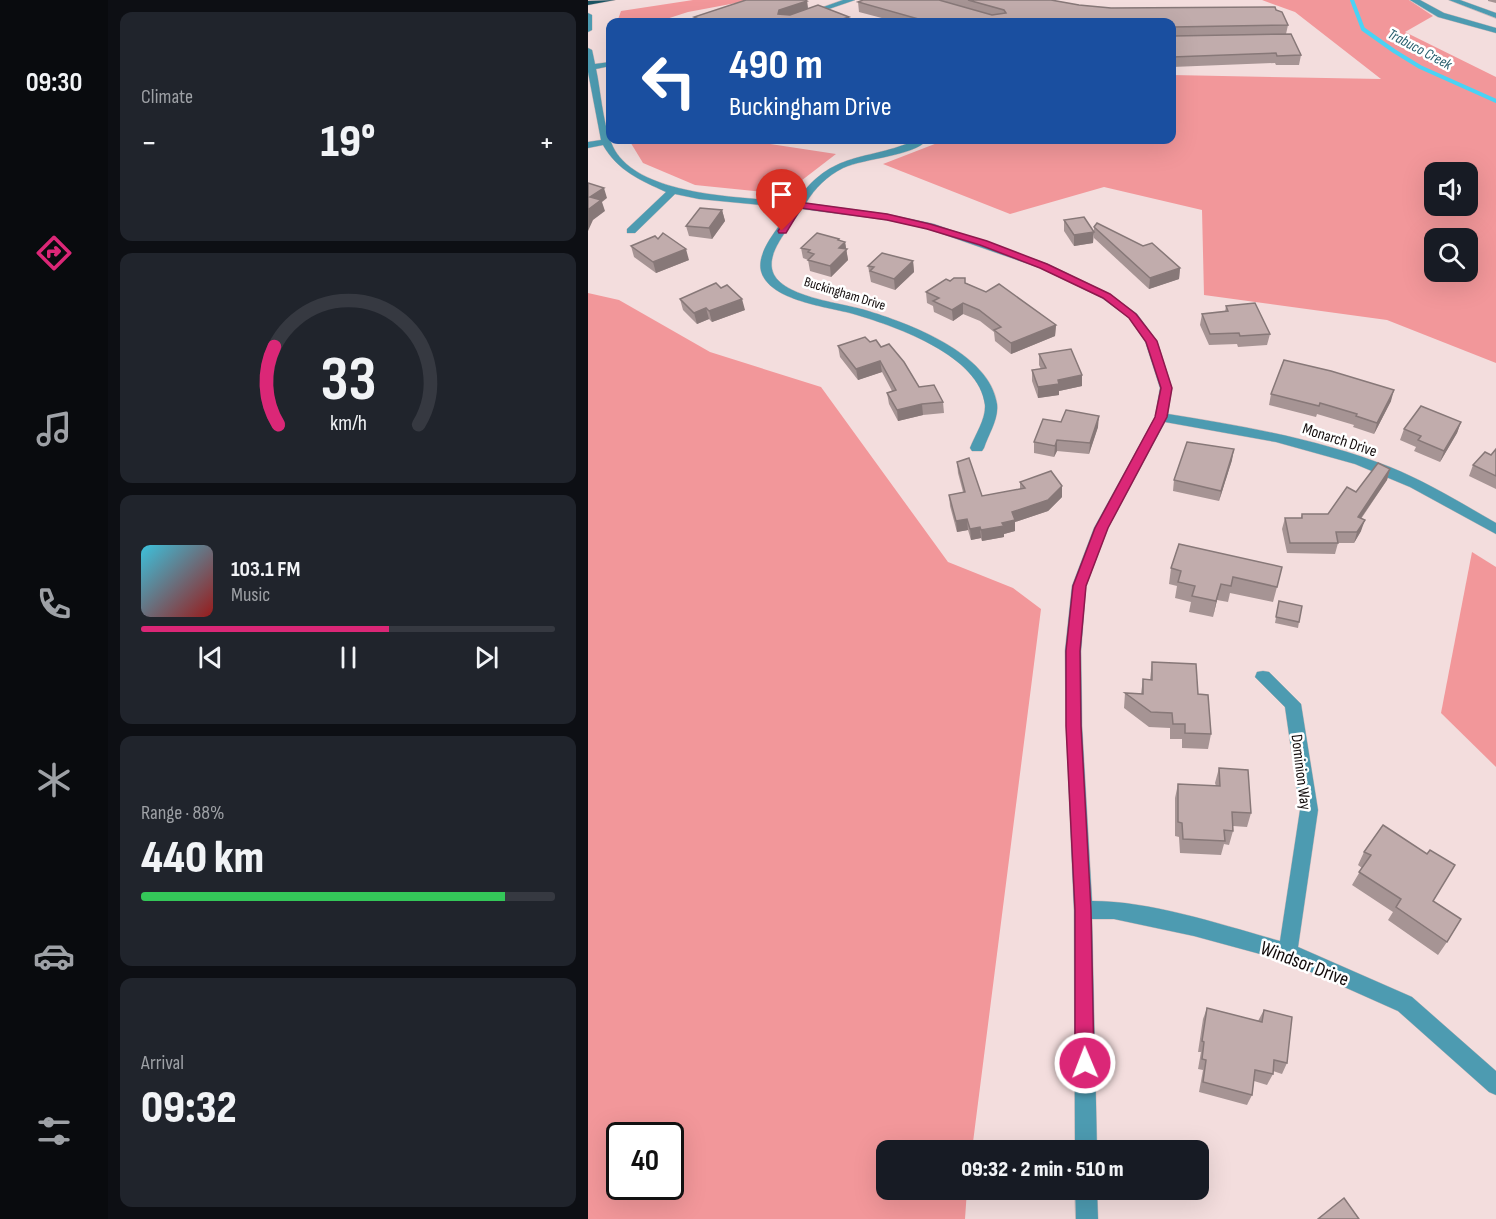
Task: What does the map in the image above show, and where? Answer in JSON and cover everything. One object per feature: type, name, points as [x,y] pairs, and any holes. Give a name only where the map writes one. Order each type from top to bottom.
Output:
[{"type":"main road","points":[[588,3],[611,0]]},
{"type":"street","points":[[797,18],[851,0]]},
{"type":"street","points":[[1414,0],[1442,15],[1496,31]]},
{"type":"street","points":[[1453,0],[1496,16]]},
{"type":"street","points":[[588,15],[588,30]]},
{"type":"street","points":[[588,50],[606,142],[588,145]]},
{"type":"street","points":[[592,67],[606,65]]},
{"type":"street","points":[[607,144],[616,159],[634,174],[674,191],[699,196],[798,205],[887,217],[930,226],[983,243],[1044,266],[1106,296],[1132,316],[1151,341],[1166,388],[1161,417],[1101,528],[1079,586],[1073,651],[1073,715],[1083,910],[1086,1140]]},
{"type":"street","name":"Buckingham Drive","points":[[914,144],[850,162],[830,171],[812,185],[766,260],[769,277],[783,288],[804,297],[860,311],[911,331],[944,348],[970,366],[987,384],[992,406],[977,448]]},
{"type":"street","points":[[631,231],[674,191]]},
{"type":"street","name":"Monarch Drive","points":[[1161,417],[1291,440],[1386,471],[1436,495],[1496,529]]},
{"type":"street","name":"Dominion Way","points":[[1263,677],[1293,704],[1309,810],[1288,952]]},
{"type":"street","name":"Windsor Drive","points":[[1083,910],[1114,910],[1194,927],[1288,952],[1405,1004],[1496,1085]]},
{"type":"street","points":[[1086,1200],[1087,1219]]},
{"type":"shaded area","points":[[693,0],[752,0],[688,12],[669,18],[618,18],[621,11]]},
{"type":"shaded area","points":[[1262,0],[1409,0],[1433,16],[1405,32],[1496,77],[1496,363],[1387,320],[1204,295],[1202,210],[1104,187],[1010,214],[883,164],[935,144],[1176,144],[1176,75],[1381,79],[1295,12]]},
{"type":"shaded area","points":[[631,144],[770,144],[836,154],[784,194],[695,185],[643,163]]},
{"type":"shaded area","points":[[588,293],[619,300],[710,352],[821,387],[948,562],[1013,588],[1041,609],[973,1140],[876,1140],[876,1200],[966,1200],[965,1219],[588,1219]]},
{"type":"shaded area","points":[[1472,552],[1496,567],[1496,767],[1441,713]]},
{"type":"building","points":[[746,0],[805,0],[807,1],[779,10],[778,14],[790,15],[818,5],[849,17],[696,18],[694,17]]},
{"type":"building","points":[[863,0],[939,0],[992,15],[1006,13],[1004,10],[968,0],[1051,0],[1111,8],[1275,7],[1276,10],[1282,12],[1288,25],[1176,27],[1176,18],[915,18],[858,2]]},
{"type":"building","points":[[1291,34],[1301,55],[1277,56],[1276,53],[1176,57],[1176,36]]},
{"type":"building","points":[[588,183],[604,188],[590,197],[601,200],[588,211]]},
{"type":"building","points":[[700,208],[722,210],[709,228],[686,226]]},
{"type":"building","points":[[1084,217],[1094,232],[1074,235],[1064,220]]},
{"type":"building","points":[[1097,223],[1143,246],[1152,243],[1180,268],[1150,278],[1094,227]]},
{"type":"building","points":[[663,233],[686,249],[653,262],[631,246],[655,236],[658,239]]},
{"type":"building","points":[[817,233],[845,242],[839,248],[847,249],[830,266],[808,260],[814,254],[808,252],[810,250],[801,248]]},
{"type":"building","points":[[882,253],[913,261],[894,279],[870,271],[874,267],[868,266]]},
{"type":"building","points":[[954,278],[965,278],[965,283],[986,292],[999,284],[1056,325],[1011,343],[994,330],[1001,327],[979,310],[963,303],[952,310],[933,301],[939,298],[926,292],[946,279],[950,281]]},
{"type":"building","points":[[716,283],[721,288],[727,285],[742,299],[709,311],[706,308],[694,313],[680,299]]},
{"type":"building","points":[[1255,303],[1270,334],[1240,336],[1239,333],[1210,334],[1202,314],[1228,311],[1226,306]]},
{"type":"building","points":[[865,337],[870,342],[876,340],[881,347],[889,344],[904,362],[919,387],[934,385],[943,402],[897,410],[887,393],[896,390],[880,361],[856,369],[838,346]]},
{"type":"building","points":[[1071,349],[1082,375],[1058,380],[1059,384],[1038,387],[1032,370],[1046,368],[1039,354]]},
{"type":"building","points":[[1284,360],[1394,390],[1377,423],[1356,416],[1357,414],[1320,403],[1319,406],[1271,394]]},
{"type":"building","points":[[1421,406],[1461,422],[1444,451],[1418,440],[1421,436],[1404,429]]},
{"type":"building","points":[[1066,410],[1099,416],[1090,443],[1057,440],[1055,446],[1034,442],[1043,419],[1061,422]]},
{"type":"building","points":[[1187,442],[1234,449],[1221,491],[1174,480]]},
{"type":"building","points":[[1496,449],[1496,476],[1473,465],[1485,452],[1491,455]]},
{"type":"building","points":[[969,458],[982,496],[1025,488],[1020,482],[1051,471],[1062,486],[1048,500],[1012,512],[1015,520],[1002,523],[1004,526],[981,530],[980,527],[970,529],[967,519],[956,521],[949,495],[965,492],[957,462]]},
{"type":"building","points":[[1378,463],[1390,469],[1358,517],[1365,520],[1357,532],[1336,532],[1338,543],[1290,543],[1285,518],[1302,518],[1302,514],[1328,514],[1347,487],[1356,492]]},
{"type":"building","points":[[1179,544],[1282,567],[1277,587],[1233,577],[1231,586],[1221,584],[1216,601],[1192,596],[1195,586],[1178,582],[1181,571],[1171,568]]},
{"type":"building","points":[[1279,601],[1302,606],[1299,622],[1276,617]]},
{"type":"building","points":[[1152,662],[1196,664],[1198,694],[1208,695],[1211,734],[1185,733],[1185,724],[1173,724],[1172,713],[1151,712],[1125,693],[1143,694],[1143,679],[1152,680]]},
{"type":"building","points":[[1219,768],[1248,770],[1251,813],[1232,812],[1233,831],[1224,830],[1225,841],[1183,839],[1182,823],[1178,822],[1178,784],[1220,786]]},
{"type":"building","points":[[1383,825],[1427,854],[1430,850],[1455,865],[1433,901],[1461,919],[1447,942],[1396,907],[1401,899],[1359,872],[1371,855],[1364,852]]},
{"type":"building","points":[[1207,1008],[1262,1022],[1264,1010],[1292,1017],[1287,1063],[1274,1060],[1273,1074],[1255,1070],[1252,1095],[1203,1082],[1206,1060],[1202,1059],[1204,1042],[1202,1041]]},
{"type":"building","points":[[1344,1198],[1359,1219],[1318,1219]]},
{"type":"waterway","name":"Trabuco Creek","points":[[1352,0],[1363,29],[1394,51],[1420,67],[1496,101]]},
{"type":"route","points":[[782,231],[798,205],[846,210],[930,226],[1044,266],[1106,296],[1132,316],[1151,341],[1166,388],[1161,417],[1101,528],[1079,586],[1073,651],[1074,726],[1083,910],[1085,1063]]}]
